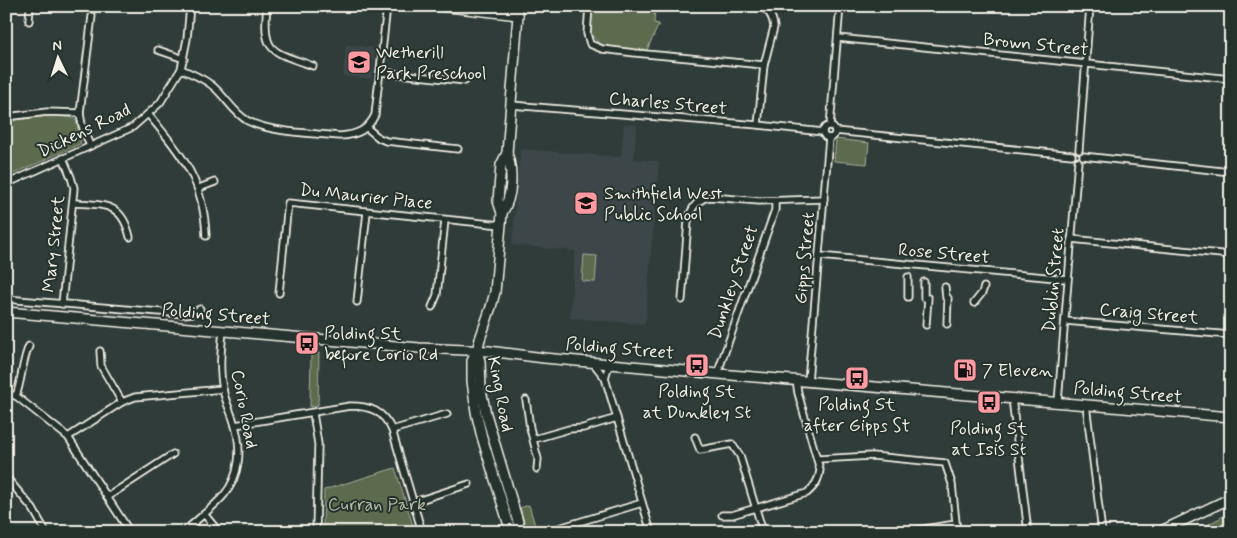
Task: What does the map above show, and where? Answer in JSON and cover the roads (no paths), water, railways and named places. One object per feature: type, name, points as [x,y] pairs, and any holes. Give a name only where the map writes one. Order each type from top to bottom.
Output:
[{"type":"main road","points":[[440,6],[519,9],[507,153],[511,167],[508,204],[502,213],[495,292],[477,351]]},
{"type":"main road","name":"Polding Street","points":[[6,312],[1231,417]]},
{"type":"main road","name":"King Road","points":[[477,351],[472,361],[472,381],[476,412],[512,532]]},
{"type":"main road","name":"King Road","points":[[477,351],[480,361],[481,390],[486,414],[521,532]]},
{"type":"main road","points":[[1159,532],[1231,498]]},
{"type":"street","points":[[29,21],[30,6]]},
{"type":"street","name":"Dickens Road","points":[[6,184],[133,127],[160,103],[181,69],[184,59],[190,6]]},
{"type":"street","points":[[267,6],[266,40],[272,48],[280,54],[313,66]]},
{"type":"street","points":[[181,69],[204,80],[214,88],[235,112],[248,121],[262,127],[350,136],[367,128],[375,115],[387,6]]},
{"type":"street","points":[[588,6],[587,34],[590,44],[596,47],[635,53],[764,65]]},
{"type":"street","points":[[758,125],[764,65],[772,34],[773,21],[766,10],[759,6]]},
{"type":"street","points":[[830,126],[840,6]]},
{"type":"street","points":[[1078,150],[1090,6]]},
{"type":"street","points":[[90,146],[82,125],[80,113],[92,16]]},
{"type":"street","name":"Brown Street","points":[[838,38],[1231,79]]},
{"type":"street","points":[[158,50],[184,59]]},
{"type":"street","points":[[380,72],[465,81]]},
{"type":"street","name":"Charles Street","points":[[511,105],[823,132]]},
{"type":"street","points":[[6,117],[47,112],[80,113]]},
{"type":"street","points":[[148,114],[186,162],[199,188],[206,218],[206,236]]},
{"type":"street","points":[[830,126],[835,131],[1072,155],[1078,161],[1083,156]]},
{"type":"street","points":[[830,126],[825,127],[823,132],[826,137],[829,138],[834,135],[835,131]]},
{"type":"street","points":[[367,128],[372,134],[386,141],[458,149]]},
{"type":"street","name":"Gipps Street","points":[[808,381],[829,138]]},
{"type":"street","points":[[1072,155],[1078,150]]},
{"type":"street","points":[[1078,150],[1083,156],[1231,172]]},
{"type":"street","name":"Mary Street","points":[[62,304],[74,188],[63,158]]},
{"type":"street","name":"Dublin Street","points":[[1058,402],[1078,161]]},
{"type":"street","points":[[199,188],[215,182]]},
{"type":"street","points":[[682,300],[688,221],[695,205],[705,197],[775,201],[824,199]]},
{"type":"street","name":"Dunkley Street","points":[[719,374],[720,366],[775,210],[775,201]]},
{"type":"street","name":"Du Maurier Place","points":[[279,293],[288,202],[501,225]]},
{"type":"street","points":[[73,203],[103,205],[116,210],[127,222],[130,237]]},
{"type":"street","points":[[357,302],[367,212]]},
{"type":"street","points":[[432,307],[437,295],[446,220]]},
{"type":"street","points":[[1071,239],[1231,255]]},
{"type":"street","name":"Rose Street","points":[[819,256],[1067,279]]},
{"type":"street","points":[[908,277],[908,297]]},
{"type":"street","points":[[924,282],[926,325]]},
{"type":"street","points":[[945,287],[947,324]]},
{"type":"street","points":[[974,303],[984,287]]},
{"type":"street","points":[[6,299],[184,314],[193,313],[200,309]]},
{"type":"street","name":"Craig Street","points":[[1065,320],[1231,336]]},
{"type":"street","name":"Corio Road","points":[[184,532],[224,495],[236,472],[240,453],[235,425],[223,390],[221,358],[223,331]]},
{"type":"street","points":[[16,396],[29,346]]},
{"type":"street","points":[[100,352],[101,366],[122,402]]},
{"type":"street","points":[[592,362],[605,378],[652,532]]},
{"type":"street","points":[[605,378],[608,368],[614,364]]},
{"type":"street","points":[[722,515],[732,515],[756,509],[807,493],[815,486],[820,477],[818,459],[798,393],[796,380]]},
{"type":"street","points":[[68,437],[122,402],[134,397],[223,390]]},
{"type":"street","points":[[6,394],[16,396],[68,437],[130,532]]},
{"type":"street","points":[[1012,398],[1028,532]]},
{"type":"street","points":[[526,400],[530,428],[538,459],[538,469]]},
{"type":"street","points":[[1086,405],[1102,532]]},
{"type":"street","points":[[235,425],[350,406],[369,407],[383,416],[392,430],[422,532]]},
{"type":"street","points":[[313,413],[318,444],[316,532]]},
{"type":"street","points":[[392,430],[447,414]]},
{"type":"street","points":[[534,439],[617,418]]},
{"type":"street","points":[[695,437],[700,450],[732,444],[740,456],[763,532]]},
{"type":"street","points":[[107,497],[173,454]]},
{"type":"street","points":[[818,459],[872,456],[945,463],[952,484],[957,532]]},
{"type":"street","points":[[6,477],[33,509],[46,532]]},
{"type":"street","points":[[414,502],[469,484]]},
{"type":"street","points":[[552,532],[559,528],[642,503]]},
{"type":"street","points":[[204,514],[219,532]]},
{"type":"street","points":[[904,532],[956,524]]},
{"type":"place","name":"Wetherill Park Preschool","points":[[359,62]]},
{"type":"place","name":"Smithfield West Public School","points":[[586,203]]},
{"type":"place","name":"Polding St before Corio Rd","points":[[307,343]]},
{"type":"place","name":"Polding St at Dunkley St","points":[[697,365]]},
{"type":"place","name":"7 Eleven","points":[[965,370]]},
{"type":"place","name":"Polding St after Gipps St","points":[[857,378]]},
{"type":"place","name":"Polding St at Isis St","points":[[989,402]]},
{"type":"park label","name":"Curran Park","points":[[377,504]]}]
